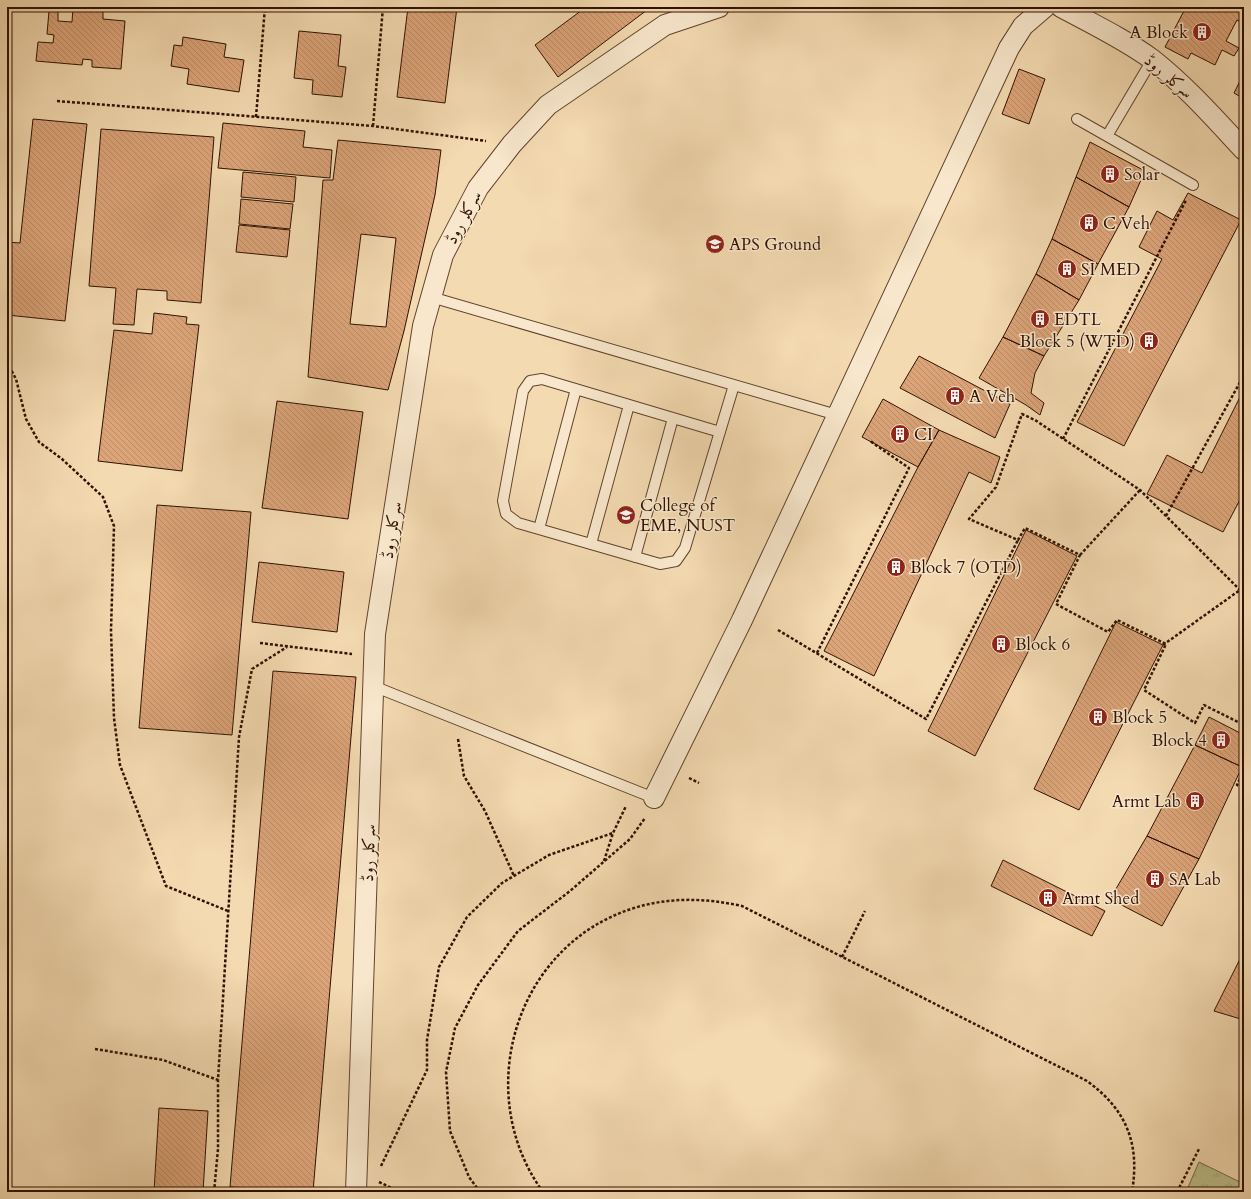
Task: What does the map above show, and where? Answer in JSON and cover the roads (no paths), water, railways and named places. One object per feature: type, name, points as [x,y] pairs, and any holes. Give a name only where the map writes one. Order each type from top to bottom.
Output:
[{"type":"street","name":"سرکلر روڈ","points":[[356,1192],[375,634],[423,326],[443,255],[478,188],[512,144],[548,105],[665,25],[719,7]]},
{"type":"street","points":[[654,798],[742,620],[1009,48],[1023,26],[1045,7]]},
{"type":"street","name":"سرکلر روڈ","points":[[1061,7],[1095,25],[1152,60],[1192,94],[1244,150]]},
{"type":"lane","points":[[1107,136],[1152,60]]},
{"type":"lane","points":[[1077,119],[1193,185]]},
{"type":"lane","points":[[431,296],[838,415]]},
{"type":"lane","points":[[720,432],[542,379],[530,382],[523,391],[503,501],[506,514],[518,523],[660,564],[676,561],[685,548],[720,432],[734,385]]},
{"type":"lane","points":[[539,529],[576,389]]},
{"type":"lane","points":[[592,544],[629,405]]},
{"type":"lane","points":[[635,557],[673,418]]},
{"type":"lane","points":[[373,686],[654,798]]},
{"type":"place","name":"A Block","points":[[1202,32]]},
{"type":"place","name":"Solar","points":[[1110,174]]},
{"type":"place","name":"C Veh","points":[[1089,223]]},
{"type":"place","name":"APS Ground","points":[[715,244]]},
{"type":"place","name":"SI MED","points":[[1067,269]]},
{"type":"place","name":"EDTL","points":[[1040,319]]},
{"type":"place","name":"Block 5 (WTD)","points":[[1149,341]]},
{"type":"place","name":"A Veh","points":[[955,396]]},
{"type":"place","name":"CI","points":[[900,434]]},
{"type":"place","name":"College of EME, NUST","points":[[626,515]]},
{"type":"place","name":"Block 7 (OTD)","points":[[896,567]]},
{"type":"place","name":"Block 6","points":[[1001,644]]},
{"type":"place","name":"Block 5","points":[[1098,717]]},
{"type":"place","name":"Block 4","points":[[1221,740]]},
{"type":"place","name":"Armt Lab","points":[[1195,801]]},
{"type":"place","name":"SA Lab","points":[[1155,879]]},
{"type":"place","name":"Armt Shed","points":[[1048,898]]}]
